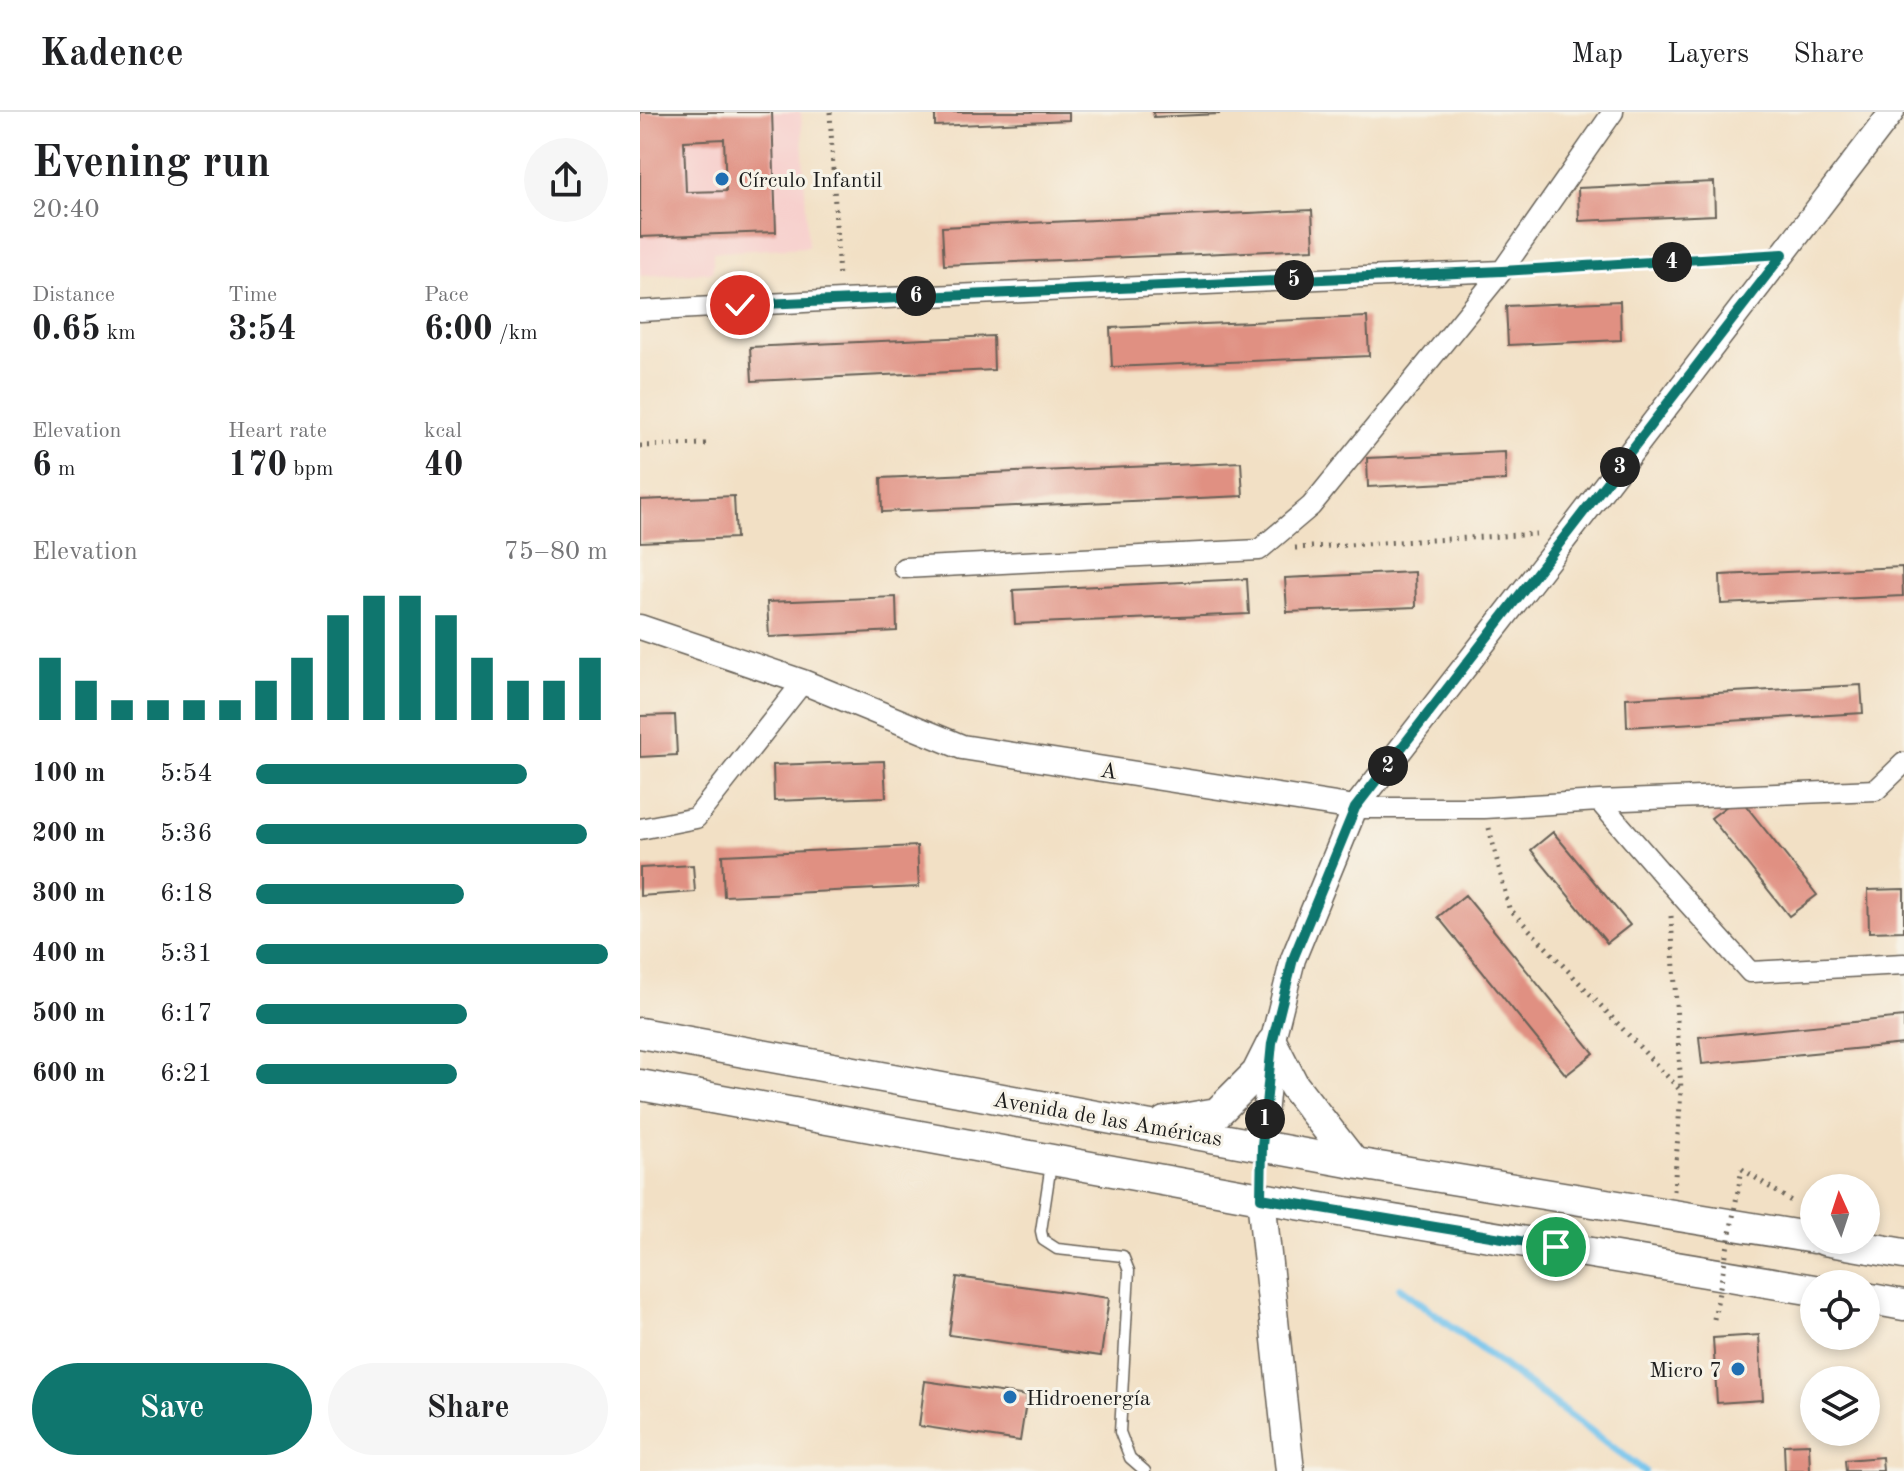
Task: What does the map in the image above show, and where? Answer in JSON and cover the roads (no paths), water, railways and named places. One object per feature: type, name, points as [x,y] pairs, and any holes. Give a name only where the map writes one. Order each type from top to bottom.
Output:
[{"type":"main road","name":"Avenida de las Américas","points":[[640,1033],[1354,1163],[1800,1236]]},
{"type":"main road","points":[[1145,1126],[1217,1113],[1257,1073],[1272,1043]]},
{"type":"main road","points":[[1272,1043],[1294,1086],[1354,1163]]},
{"type":"main road","points":[[640,1085],[1261,1198],[1800,1288]]},
{"type":"main road","points":[[1262,1146],[1261,1198],[1290,1471]]},
{"type":"main road","points":[[1880,1250],[1904,1254]]},
{"type":"main road","points":[[1880,1301],[1904,1305]]},
{"type":"street","points":[[904,568],[1259,550],[1311,506],[1502,271],[1613,112]]},
{"type":"street","points":[[1262,1146],[1272,1043],[1293,959],[1355,808],[1892,112]]},
{"type":"street","points":[[640,311],[1502,271]]},
{"type":"street","name":"A","points":[[640,627],[803,682],[962,747],[1355,808],[1484,808],[1876,790],[1904,763]]},
{"type":"street","points":[[640,829],[696,818],[803,682]]},
{"type":"street","points":[[1599,801],[1750,972],[1904,964]]},
{"type":"lane","points":[[1052,1159],[1041,1231],[1043,1240],[1057,1249],[1123,1256],[1129,1271],[1120,1432],[1130,1458],[1145,1471]]},
{"type":"waterway","points":[[1400,1288],[1644,1471]]},
{"type":"place","name":"Círculo Infantil","points":[[722,179]]},
{"type":"place","name":"Micro 7","points":[[1738,1369]]},
{"type":"place","name":"Hidroenergía","points":[[1010,1397]]}]
